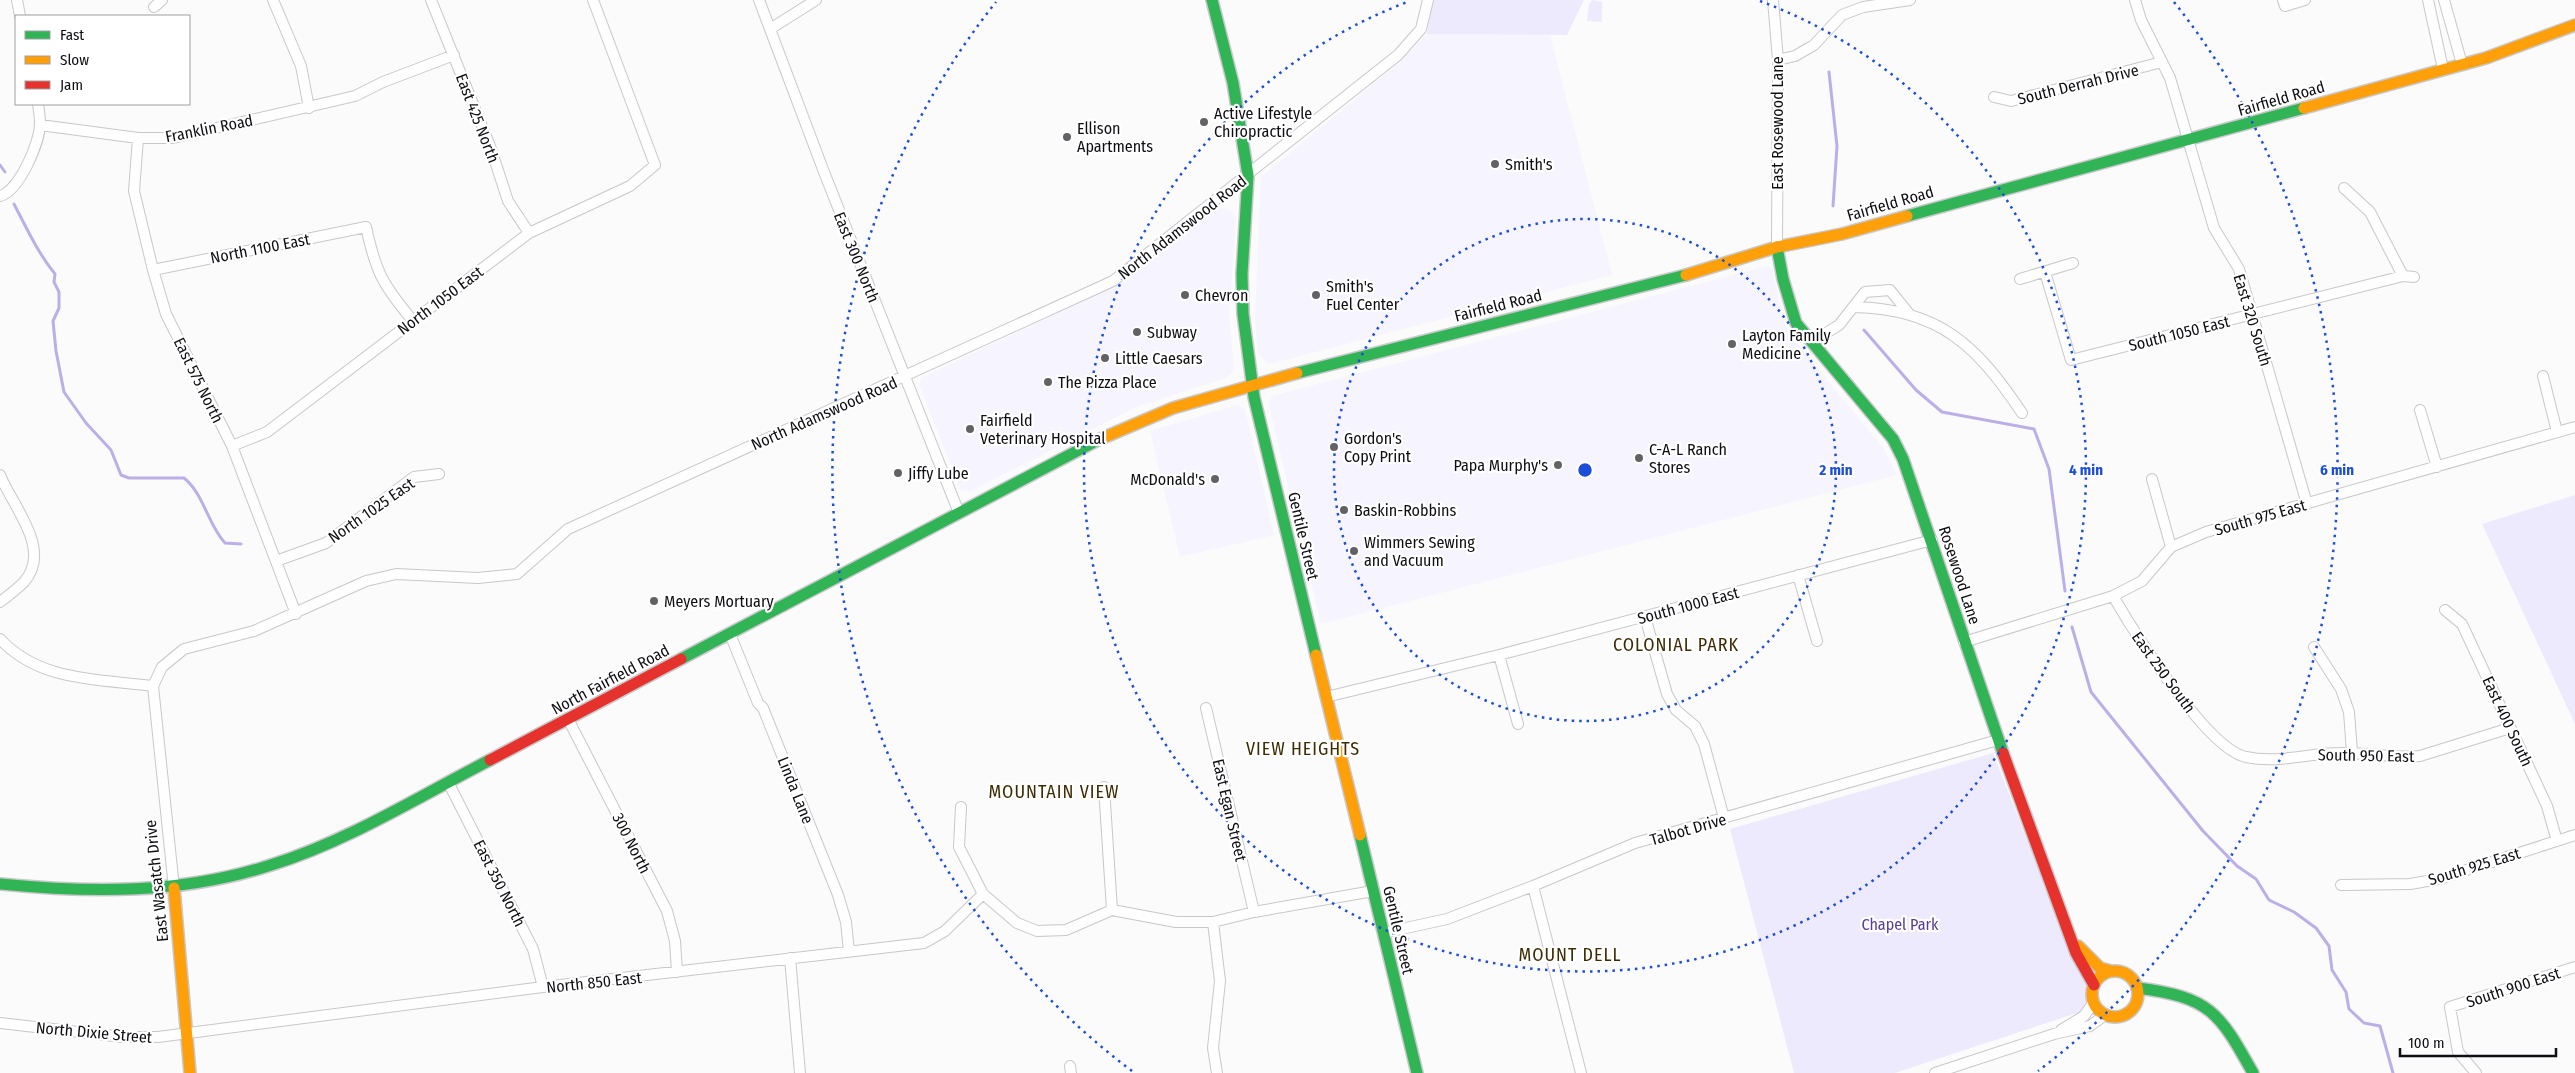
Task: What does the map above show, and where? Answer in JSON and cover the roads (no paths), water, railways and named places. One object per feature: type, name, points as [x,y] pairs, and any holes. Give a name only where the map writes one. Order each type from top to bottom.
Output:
[{"type":"street","points":[[17,0],[20,15]]},
{"type":"street","points":[[154,7],[162,0]]},
{"type":"street","points":[[273,0],[301,66],[309,108]]},
{"type":"street","name":"East 425 North","points":[[431,0],[490,146],[508,201],[529,233]]},
{"type":"street","name":"North 1050 East","points":[[232,446],[267,432],[529,233],[630,186],[655,164],[593,0]]},
{"type":"street","name":"East 300 North","points":[[759,0],[904,377],[959,513]]},
{"type":"street","points":[[770,29],[816,0]]},
{"type":"street","name":"Gentile Street","points":[[1212,0],[1233,83],[1248,175],[1242,274],[1243,314],[1252,386],[1417,1073]]},
{"type":"street","name":"North Adamswood Road","points":[[153,686],[162,667],[184,649],[254,630],[296,614],[366,581],[396,574],[478,578],[517,574],[568,529],[1113,281],[1398,55],[1421,30],[1428,0]]},
{"type":"street","name":"East Rosewood Lane","points":[[1773,0],[1778,60],[1778,247]]},
{"type":"street","points":[[1778,60],[1795,56],[1814,45],[1842,14],[1863,7],[1906,0]]},
{"type":"street","name":"East 320 South","points":[[2135,0],[2141,20],[2170,78],[2205,205],[2214,228],[2238,269],[2307,504]]},
{"type":"street","points":[[2284,3],[2304,0]]},
{"type":"street","points":[[2428,0],[2443,69]]},
{"type":"street","points":[[2444,0],[2462,64]]},
{"type":"street","name":"Fairfield Road","points":[[1209,398],[1696,273],[1778,247],[1842,234],[2188,141],[2519,48],[2575,25]]},
{"type":"street","name":"Franklin Road","points":[[40,125],[138,138],[173,138],[355,96],[383,82],[454,55]]},
{"type":"street","name":"South Derrah Drive","points":[[1994,97],[2011,101],[2162,62]]},
{"type":"street","points":[[0,196],[7,194],[21,177],[32,154],[40,125],[38,105]]},
{"type":"street","name":"East 575 North","points":[[138,138],[134,191],[153,270],[166,314],[232,446],[296,614]]},
{"type":"street","name":"South 1050 East","points":[[2045,272],[2071,360],[2408,277],[2370,212],[2344,188]]},
{"type":"street","name":"North 1100 East","points":[[153,270],[366,227],[374,264],[388,291],[413,321]]},
{"type":"street","name":"Rosewood Lane","points":[[1778,247],[1783,279],[1796,323],[1893,439],[1903,459],[1932,540],[1964,642],[1998,740],[2076,954],[2094,985]]},
{"type":"street","points":[[2020,279],[2072,263]]},
{"type":"street","points":[[1812,342],[1839,325],[1856,307],[1865,292],[1890,290],[1910,315]]},
{"type":"street","points":[[1856,307],[1886,308],[1944,327],[1978,356],[1999,378],[2022,413]]},
{"type":"street","points":[[2543,376],[2557,432]]},
{"type":"street","name":"North Fairfield Road","points":[[0,884],[90,892],[126,892],[174,888],[228,878],[298,857],[345,836],[1121,429],[1173,408],[1209,398]]},
{"type":"street","points":[[2420,410],[2437,467]]},
{"type":"street","name":"South 975 East","points":[[1964,642],[2113,596],[2142,581],[2171,547],[2206,532],[2575,428]]},
{"type":"street","name":"North 1025 East","points":[[276,561],[326,543],[414,478],[439,474]]},
{"type":"street","points":[[0,475],[6,491],[32,535],[34,562],[24,581],[0,602]]},
{"type":"street","points":[[2152,479],[2171,547]]},
{"type":"street","name":"South 1000 East","points":[[1326,697],[1499,656],[1932,540]]},
{"type":"street","points":[[1798,575],[1816,641]]},
{"type":"street","name":"East 250 South","points":[[2113,596],[2128,622],[2198,718],[2221,744]]},
{"type":"street","name":"East 400 South","points":[[2445,610],[2462,624],[2547,806],[2557,841]]},
{"type":"street","points":[[1645,617],[1667,694],[1676,710],[1695,726],[1704,744],[1724,818]]},
{"type":"street","name":"Linda Lane","points":[[730,634],[758,703],[763,708],[838,895],[846,922],[849,951]]},
{"type":"street","points":[[0,638],[23,658],[52,672],[153,686]]},
{"type":"street","points":[[2314,647],[2344,697],[2349,712],[2352,752]]},
{"type":"street","points":[[1499,656],[1518,724]]},
{"type":"street","name":"East Wasatch Drive","points":[[153,686],[174,888],[190,1073]]},
{"type":"street","name":"East Egan Street","points":[[1206,708],[1254,912]]},
{"type":"street","name":"300 North","points":[[568,719],[667,911],[675,940],[677,972]]},
{"type":"street","name":"South 950 East","points":[[2221,744],[2244,757],[2270,761],[2322,753],[2352,752],[2406,758],[2420,756],[2510,728]]},
{"type":"street","name":"Talbot Drive","points":[[1383,934],[1447,918],[1533,886],[1635,844],[1998,740]]},
{"type":"street","name":"East 350 North","points":[[448,782],[533,949],[543,987]]},
{"type":"street","points":[[1104,787],[1112,910]]},
{"type":"street","points":[[961,807],[959,847],[983,894],[1017,923],[1037,931],[1066,930],[1112,910],[1176,922],[1213,922],[1254,912],[1373,890]]},
{"type":"street","name":"South 925 East","points":[[2341,885],[2410,884],[2439,879],[2575,835]]},
{"type":"street","points":[[1533,886],[1581,1073]]},
{"type":"street","name":"North 850 East","points":[[187,1034],[543,987],[924,943],[946,931],[983,894]]},
{"type":"street","points":[[1213,922],[1220,982],[1212,1048],[1217,1073]]},
{"type":"street","name":"Rosewood Lane","points":[[2070,938],[2100,968],[2111,971]]},
{"type":"street","points":[[790,958],[800,1073]]},
{"type":"street","name":"South 900 East","points":[[2476,1073],[2458,1052],[2450,1007],[2575,967]]},
{"type":"street","points":[[1935,1073],[2054,1034],[2090,1026],[2105,1015],[2122,1016],[2129,1012],[2137,1000],[2137,988],[2126,974],[2111,971],[2101,976],[2094,985],[2094,1002],[2084,1016],[2054,1034]]},
{"type":"street","points":[[2137,988],[2172,994],[2197,1002],[2223,1022],[2253,1073]]},
{"type":"street","points":[[2137,1000],[2172,994]]},
{"type":"street","points":[[2094,1002],[2105,1015]]},
{"type":"street","name":"North Dixie Street","points":[[0,1023],[122,1037],[158,1037],[187,1034]]},
{"type":"waterway","points":[[1829,72],[1837,146],[1833,206]]},
{"type":"waterway","points":[[0,165],[5,172]]},
{"type":"waterway","points":[[14,204],[28,232],[55,274],[54,282],[59,292],[59,308],[53,321],[56,351],[64,392],[86,423],[111,450],[121,475],[129,478],[184,478],[196,492],[214,528],[225,543],[241,544]]},
{"type":"waterway","points":[[1864,330],[1916,390],[1942,412],[2034,429],[2049,469],[2065,591]]},
{"type":"waterway","points":[[2072,627],[2091,692],[2203,831],[2237,866],[2256,879],[2269,900],[2294,912],[2316,928],[2329,946],[2332,970],[2346,992],[2349,1009],[2364,1023],[2380,1026],[2393,1073]]},
{"type":"place","name":"Active Lifestyle Chiropractic","points":[[1204,122]]},
{"type":"place","name":"Ellison Apartments","points":[[1067,137]]},
{"type":"place","name":"Smith's","points":[[1495,164]]},
{"type":"place","name":"Chevron","points":[[1185,295]]},
{"type":"place","name":"Smith's Fuel Center","points":[[1316,295]]},
{"type":"place","name":"Subway","points":[[1137,332]]},
{"type":"place","name":"Layton Family Medicine","points":[[1732,344]]},
{"type":"place","name":"Little Caesars","points":[[1105,358]]},
{"type":"place","name":"The Pizza Place","points":[[1048,382]]},
{"type":"place","name":"Fairfield Veterinary Hospital","points":[[970,429]]},
{"type":"place","name":"Gordon's Copy Print","points":[[1334,447]]},
{"type":"place","name":"C-A-L Ranch Stores","points":[[1639,458]]},
{"type":"place","name":"Papa Murphy's","points":[[1558,465]]},
{"type":"place","name":"Jiffy Lube","points":[[898,473]]},
{"type":"place","name":"McDonald's","points":[[1215,479]]},
{"type":"place","name":"Baskin-Robbins","points":[[1344,510]]},
{"type":"place","name":"Wimmers Sewing and Vacuum","points":[[1354,551]]},
{"type":"place","name":"Meyers Mortuary","points":[[654,601]]},
{"type":"district","name":"COLONIAL PARK","points":[[1676,645]]},
{"type":"district","name":"VIEW HEIGHTS","points":[[1303,749]]},
{"type":"district","name":"MOUNTAIN VIEW","points":[[1054,792]]},
{"type":"district","name":"MOUNT DELL","points":[[1570,955]]},
{"type":"park label","name":"Chapel Park","points":[[1900,924]]}]
